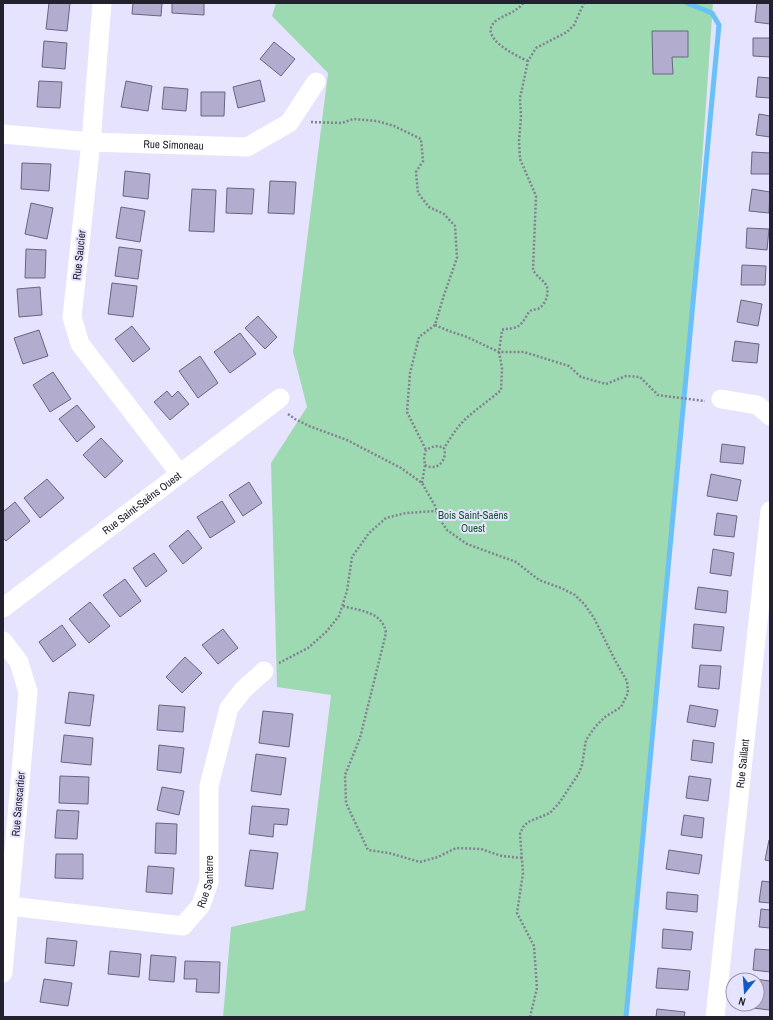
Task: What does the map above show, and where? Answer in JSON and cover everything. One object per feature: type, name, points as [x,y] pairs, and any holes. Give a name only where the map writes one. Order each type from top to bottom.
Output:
[{"type":"street","name":"Rue Saucier","points":[[102,3],[91,142],[72,317],[80,344],[180,474]]},
{"type":"street","name":"Rue Simoneau","points":[[3,134],[91,142],[247,148],[289,123],[316,82]]},
{"type":"street","name":"Rue Saint-Saëns Ouest","points":[[3,608],[278,399]]},
{"type":"street","points":[[721,399],[757,405],[770,416]]},
{"type":"street","name":"Rue Saillant","points":[[715,1017],[770,511]]},
{"type":"street","name":"Rue Sanscartier","points":[[3,641],[19,662],[28,692],[3,973]]},
{"type":"street","name":"Rue Santerre","points":[[9,906],[183,926],[201,905],[209,882],[209,786],[229,708],[243,690],[264,671]]},
{"type":"path","points":[[523,3],[516,10],[497,20],[492,25],[492,31],[494,39],[505,50],[514,56],[528,61]]},
{"type":"path","points":[[425,465],[431,467],[439,465],[444,459],[446,452],[444,448],[456,429],[471,414],[488,402],[500,390],[502,368],[499,352],[502,330],[514,328],[520,324],[532,310],[543,305],[548,293],[546,286],[536,276],[533,270],[536,196],[520,159],[520,98],[528,61],[536,48],[567,32],[574,25],[584,3]]},
{"type":"path","points":[[293,117],[308,122],[319,123],[342,123],[353,119],[378,121],[394,126],[421,139],[423,161],[416,172],[418,193],[429,207],[444,214],[455,226],[457,258],[435,325],[419,337],[410,373],[407,412],[426,450]]},
{"type":"path","points":[[435,325],[468,337],[499,352],[524,352],[569,366],[582,378],[606,384],[626,376],[640,378],[658,395],[705,401],[721,399]]},
{"type":"path","points":[[278,399],[295,419],[309,426],[347,440],[401,468],[422,483],[435,506],[440,520],[447,530],[468,544],[516,562],[539,580],[575,595],[585,605],[594,618],[627,681],[628,693],[621,707],[605,716],[586,740],[582,765],[579,773],[560,802],[550,813],[532,820],[523,826],[520,834],[523,873],[518,913],[534,946],[537,988],[530,1017]]},
{"type":"path","points":[[422,483],[426,450],[432,446],[444,448]]},
{"type":"path","points":[[264,671],[308,648],[326,632],[339,616],[347,591],[352,557],[369,533],[386,518],[406,513],[436,511]]},
{"type":"path","points":[[343,606],[368,612],[379,618],[385,625],[386,633],[360,738],[345,775],[346,802],[368,850],[389,853],[420,862],[456,848],[481,848],[502,856],[522,858]]},
{"type":"green space","name":"Bois Saint-Saëns Ouest","points":[[276,3],[713,3],[687,378],[625,1017],[223,1017],[231,927],[305,910],[331,695],[277,687],[271,463],[307,407],[293,352],[328,73],[272,16]]},
{"type":"building","points":[[49,3],[70,3],[67,31],[46,29]]},
{"type":"building","points":[[133,3],[162,3],[161,16],[132,14]]},
{"type":"building","points":[[172,3],[204,3],[204,15],[172,13]]},
{"type":"building","points":[[757,3],[770,3],[770,24],[755,22]]},
{"type":"building","points":[[652,31],[688,31],[688,57],[672,57],[673,74],[653,74]]},
{"type":"building","points":[[753,38],[770,38],[770,57],[753,56]]},
{"type":"building","points":[[44,41],[67,43],[65,69],[42,67]]},
{"type":"building","points":[[274,42],[295,59],[281,76],[260,59]]},
{"type":"building","points":[[758,77],[770,78],[770,98],[756,97]]},
{"type":"building","points":[[260,80],[265,101],[238,108],[233,87]]},
{"type":"building","points":[[39,81],[62,82],[60,108],[37,107]]},
{"type":"building","points":[[126,81],[152,86],[148,111],[121,107]]},
{"type":"building","points":[[164,87],[188,89],[186,111],[162,109]]},
{"type":"building","points":[[201,92],[225,92],[224,116],[201,116]]},
{"type":"building","points":[[759,114],[770,116],[770,137],[756,135]]},
{"type":"building","points":[[752,152],[770,153],[770,174],[751,174]]},
{"type":"building","points":[[22,163],[51,164],[49,191],[21,189]]},
{"type":"building","points":[[125,171],[150,174],[148,199],[123,196]]},
{"type":"building","points":[[270,181],[296,182],[294,214],[268,213]]},
{"type":"building","points":[[227,188],[254,189],[252,214],[226,213]]},
{"type":"building","points":[[192,189],[216,190],[214,232],[189,231]]},
{"type":"building","points":[[752,189],[770,192],[769,213],[749,211]]},
{"type":"building","points":[[31,203],[53,208],[47,239],[25,234]]},
{"type":"building","points":[[121,207],[145,211],[140,242],[116,238]]},
{"type":"building","points":[[747,228],[769,229],[767,250],[746,248]]},
{"type":"building","points":[[119,247],[142,250],[138,279],[115,276]]},
{"type":"building","points":[[26,249],[46,250],[45,278],[25,278]]},
{"type":"building","points":[[742,265],[766,266],[765,285],[741,285]]},
{"type":"building","points":[[112,283],[137,286],[133,317],[108,314]]},
{"type":"building","points":[[40,287],[42,315],[19,317],[17,289]]},
{"type":"building","points":[[741,300],[762,304],[758,326],[737,322]]},
{"type":"building","points":[[258,316],[277,337],[265,349],[245,328]]},
{"type":"building","points":[[132,326],[150,349],[133,362],[115,339]]},
{"type":"building","points":[[39,330],[48,356],[23,364],[14,338]]},
{"type":"building","points":[[240,333],[256,354],[230,373],[214,352]]},
{"type":"building","points":[[735,341],[759,344],[757,363],[732,361]]},
{"type":"building","points":[[200,356],[218,383],[198,398],[179,371]]},
{"type":"building","points":[[53,372],[71,399],[50,412],[33,385]]},
{"type":"building","points":[[167,391],[172,397],[178,391],[189,404],[170,420],[154,402]]},
{"type":"building","points":[[77,405],[95,427],[77,442],[59,419]]},
{"type":"building","points":[[101,438],[123,461],[105,478],[83,455]]},
{"type":"building","points":[[722,444],[745,447],[743,464],[720,462]]},
{"type":"building","points":[[711,474],[741,480],[737,501],[707,496]]},
{"type":"building","points":[[47,479],[64,498],[40,518],[24,498]]},
{"type":"building","points":[[249,482],[262,503],[243,516],[229,495]]},
{"type":"building","points":[[222,501],[235,522],[210,538],[197,517]]},
{"type":"building","points":[[15,502],[30,521],[6,541],[3,538],[3,512]]},
{"type":"building","points":[[717,513],[737,516],[734,537],[714,535]]},
{"type":"building","points":[[188,530],[202,548],[183,564],[169,546]]},
{"type":"building","points":[[713,549],[734,553],[731,576],[710,573]]},
{"type":"building","points":[[154,553],[167,571],[146,587],[133,568]]},
{"type":"building","points":[[125,579],[141,601],[120,617],[103,595]]},
{"type":"building","points":[[698,587],[728,591],[726,613],[695,609]]},
{"type":"building","points":[[90,602],[110,626],[89,643],[69,619]]},
{"type":"building","points":[[694,624],[724,627],[721,651],[692,648]]},
{"type":"building","points":[[62,625],[76,645],[53,662],[39,642]]},
{"type":"building","points":[[223,629],[238,648],[218,664],[202,645]]},
{"type":"building","points":[[185,657],[202,673],[182,693],[166,677]]},
{"type":"building","points":[[700,665],[721,666],[719,689],[698,687]]},
{"type":"building","points":[[69,692],[94,695],[90,726],[65,723]]},
{"type":"building","points":[[159,705],[185,707],[183,732],[157,730]]},
{"type":"building","points":[[690,705],[718,710],[715,727],[687,722]]},
{"type":"building","points":[[263,711],[293,714],[289,747],[259,743]]},
{"type":"building","points":[[64,735],[93,738],[91,765],[61,762]]},
{"type":"building","points":[[693,740],[714,743],[712,763],[691,760]]},
{"type":"building","points":[[159,745],[184,748],[181,773],[157,770]]},
{"type":"building","points":[[256,754],[286,758],[281,795],[251,791]]},
{"type":"building","points":[[60,776],[89,777],[88,804],[59,803]]},
{"type":"building","points":[[689,776],[711,779],[708,801],[686,798]]},
{"type":"building","points":[[162,787],[184,791],[179,815],[157,810]]},
{"type":"building","points":[[252,806],[289,809],[287,825],[274,824],[273,837],[249,834]]},
{"type":"building","points":[[57,810],[79,811],[77,839],[55,838]]},
{"type":"building","points":[[684,815],[704,818],[702,838],[681,835]]},
{"type":"building","points":[[156,823],[177,824],[176,854],[155,853]]},
{"type":"building","points":[[770,840],[770,861],[765,860]]},
{"type":"building","points":[[250,850],[278,853],[273,889],[245,886]]},
{"type":"building","points":[[669,850],[702,855],[699,874],[666,869]]},
{"type":"building","points":[[56,854],[83,854],[83,879],[55,878]]},
{"type":"building","points":[[148,866],[174,868],[172,894],[146,892]]},
{"type":"building","points":[[762,881],[770,882],[770,903],[759,902]]},
{"type":"building","points":[[667,892],[698,895],[697,912],[666,909]]},
{"type":"building","points":[[761,909],[770,910],[770,928],[759,927]]},
{"type":"building","points":[[663,929],[693,932],[691,950],[662,948]]},
{"type":"building","points":[[47,938],[77,941],[74,966],[45,963]]},
{"type":"building","points":[[755,949],[770,950],[770,972],[753,970]]},
{"type":"building","points":[[110,951],[141,954],[139,977],[108,974]]},
{"type":"building","points":[[151,955],[176,957],[174,982],[149,980]]},
{"type":"building","points":[[185,961],[220,962],[219,993],[196,992],[197,979],[184,979]]},
{"type":"building","points":[[658,968],[690,971],[688,990],[656,988]]},
{"type":"building","points":[[44,979],[72,983],[68,1006],[40,1002]]},
{"type":"building","points":[[765,980],[770,981],[770,1010],[765,1009]]},
{"type":"building","points":[[657,1009],[685,1012],[684,1017],[656,1017]]},
{"type":"waterway","points":[[626,1017],[719,25],[712,13],[687,3]]}]
